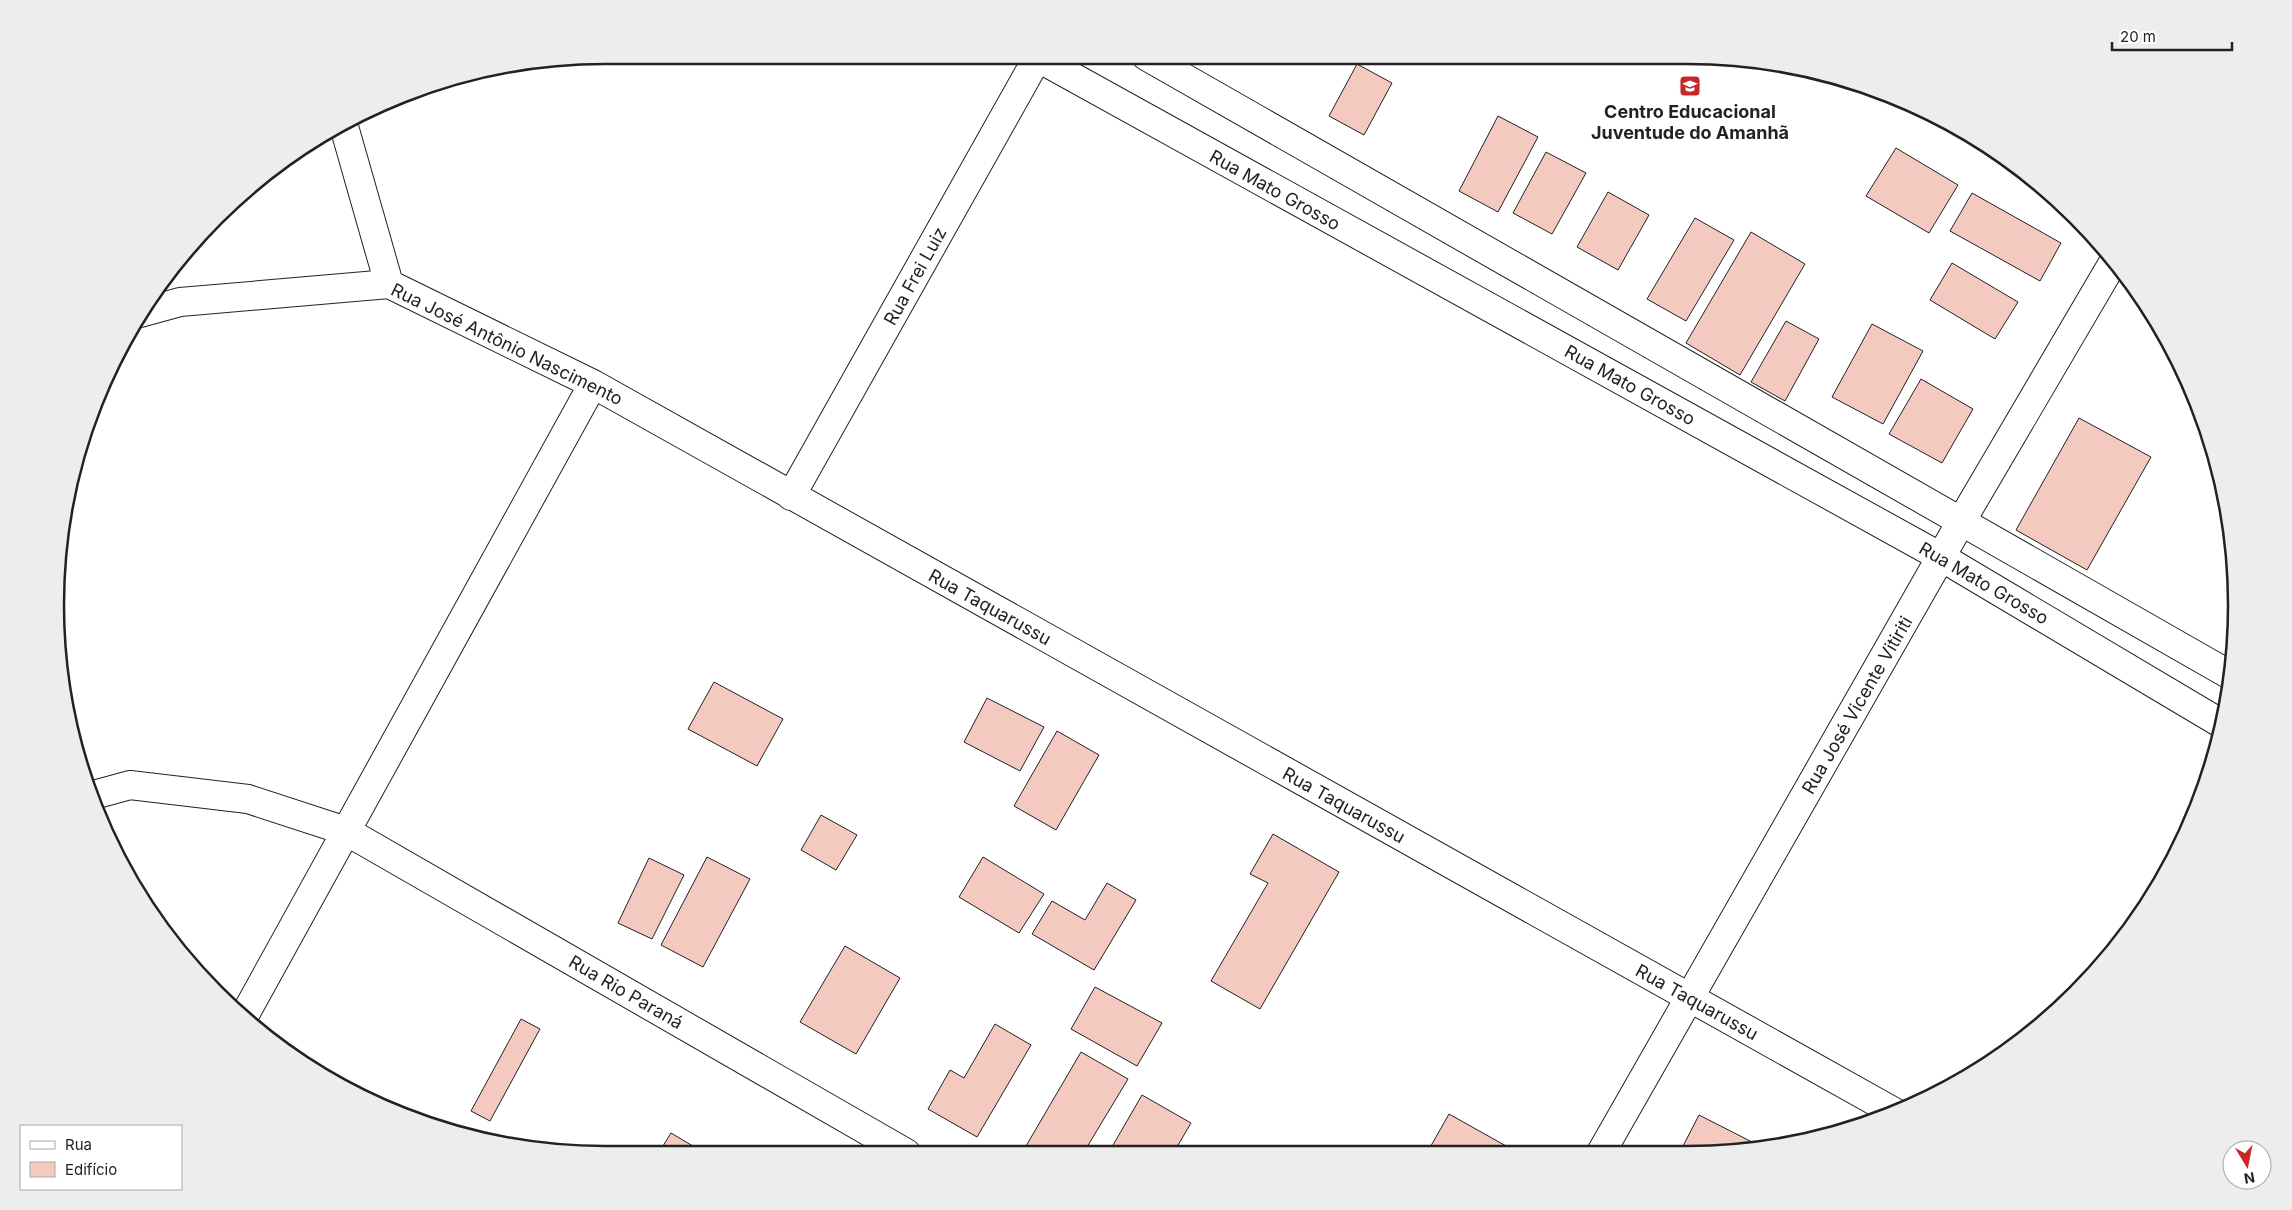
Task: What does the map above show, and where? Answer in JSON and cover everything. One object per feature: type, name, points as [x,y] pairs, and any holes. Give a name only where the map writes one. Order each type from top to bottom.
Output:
[{"type":"street","name":"Rua Frei Luiz","points":[[791,496],[1032,64]]},
{"type":"street","name":"Rua Mato Grosso","points":[[1050,64],[1941,557],[2216,720]]},
{"type":"street","points":[[1160,64],[1962,520],[2224,672]]},
{"type":"street","points":[[344,131],[388,284]]},
{"type":"street","name":"Rua José Vicente Vitiriti","points":[[1605,1146],[1962,520],[2110,268]]},
{"type":"street","name":"Rua José Antônio Nascimento","points":[[151,310],[180,302],[388,284],[593,384],[791,496]]},
{"type":"street","points":[[247,1011],[593,384]]},
{"type":"street","name":"Rua Taquarussu","points":[[791,496],[1886,1108]]},
{"type":"street","name":"Rua Rio Paraná","points":[[98,794],[130,785],[248,799],[346,831],[894,1146]]},
{"type":"building","points":[[1357,64],[1392,83],[1364,135],[1329,116]]},
{"type":"building","points":[[1498,116],[1538,137],[1498,212],[1459,191]]},
{"type":"building","points":[[1896,148],[1958,185],[1929,233],[1866,196]]},
{"type":"building","points":[[1546,152],[1586,173],[1552,234],[1513,213]]},
{"type":"building","points":[[1608,192],[1649,215],[1618,270],[1577,247]]},
{"type":"building","points":[[1972,193],[2061,243],[2040,281],[1950,231]]},
{"type":"building","points":[[1695,218],[1734,240],[1686,321],[1647,299]]},
{"type":"building","points":[[1751,232],[1805,264],[1740,375],[1686,343]]},
{"type":"building","points":[[1952,263],[2018,302],[1995,339],[1930,300]]},
{"type":"building","points":[[1786,321],[1819,339],[1785,401],[1751,382]]},
{"type":"building","points":[[1872,324],[1923,351],[1883,424],[1832,397]]},
{"type":"building","points":[[1921,379],[1973,409],[1942,463],[1889,434]]},
{"type":"building","points":[[2079,418],[2151,457],[2087,570],[2016,530]]},
{"type":"building","points":[[714,682],[783,719],[757,766],[688,729]]},
{"type":"building","points":[[987,698],[1044,727],[1020,771],[964,742]]},
{"type":"building","points":[[1057,731],[1099,755],[1056,830],[1014,806]]},
{"type":"building","points":[[821,815],[857,835],[836,870],[801,850]]},
{"type":"building","points":[[1273,834],[1339,872],[1260,1009],[1211,981],[1268,883],[1250,874]]},
{"type":"building","points":[[707,857],[750,879],[703,967],[661,945]]},
{"type":"building","points":[[983,857],[1044,894],[1019,933],[959,897]]},
{"type":"building","points":[[649,858],[684,875],[652,939],[618,923]]},
{"type":"building","points":[[1107,883],[1136,900],[1094,970],[1032,934],[1052,901],[1085,920]]},
{"type":"building","points":[[845,946],[900,978],[856,1054],[800,1022]]},
{"type":"building","points":[[1095,987],[1162,1023],[1137,1066],[1071,1029]]},
{"type":"building","points":[[521,1019],[540,1029],[490,1121],[471,1111]]},
{"type":"building","points":[[995,1024],[1031,1045],[977,1137],[928,1109],[950,1070],[964,1078]]},
{"type":"building","points":[[1081,1052],[1128,1079],[1088,1146],[1026,1146]]},
{"type":"building","points":[[1142,1095],[1191,1123],[1178,1146],[1112,1146]]},
{"type":"building","points":[[1449,1114],[1506,1146],[1431,1146]]},
{"type":"building","points":[[1699,1115],[1753,1142],[1722,1145],[1683,1146]]},
{"type":"building","points":[[671,1133],[693,1146],[663,1146]]},
{"type":"place","name":"Centro Educacional Juventude do Amanhã","points":[[1690,86]]}]
